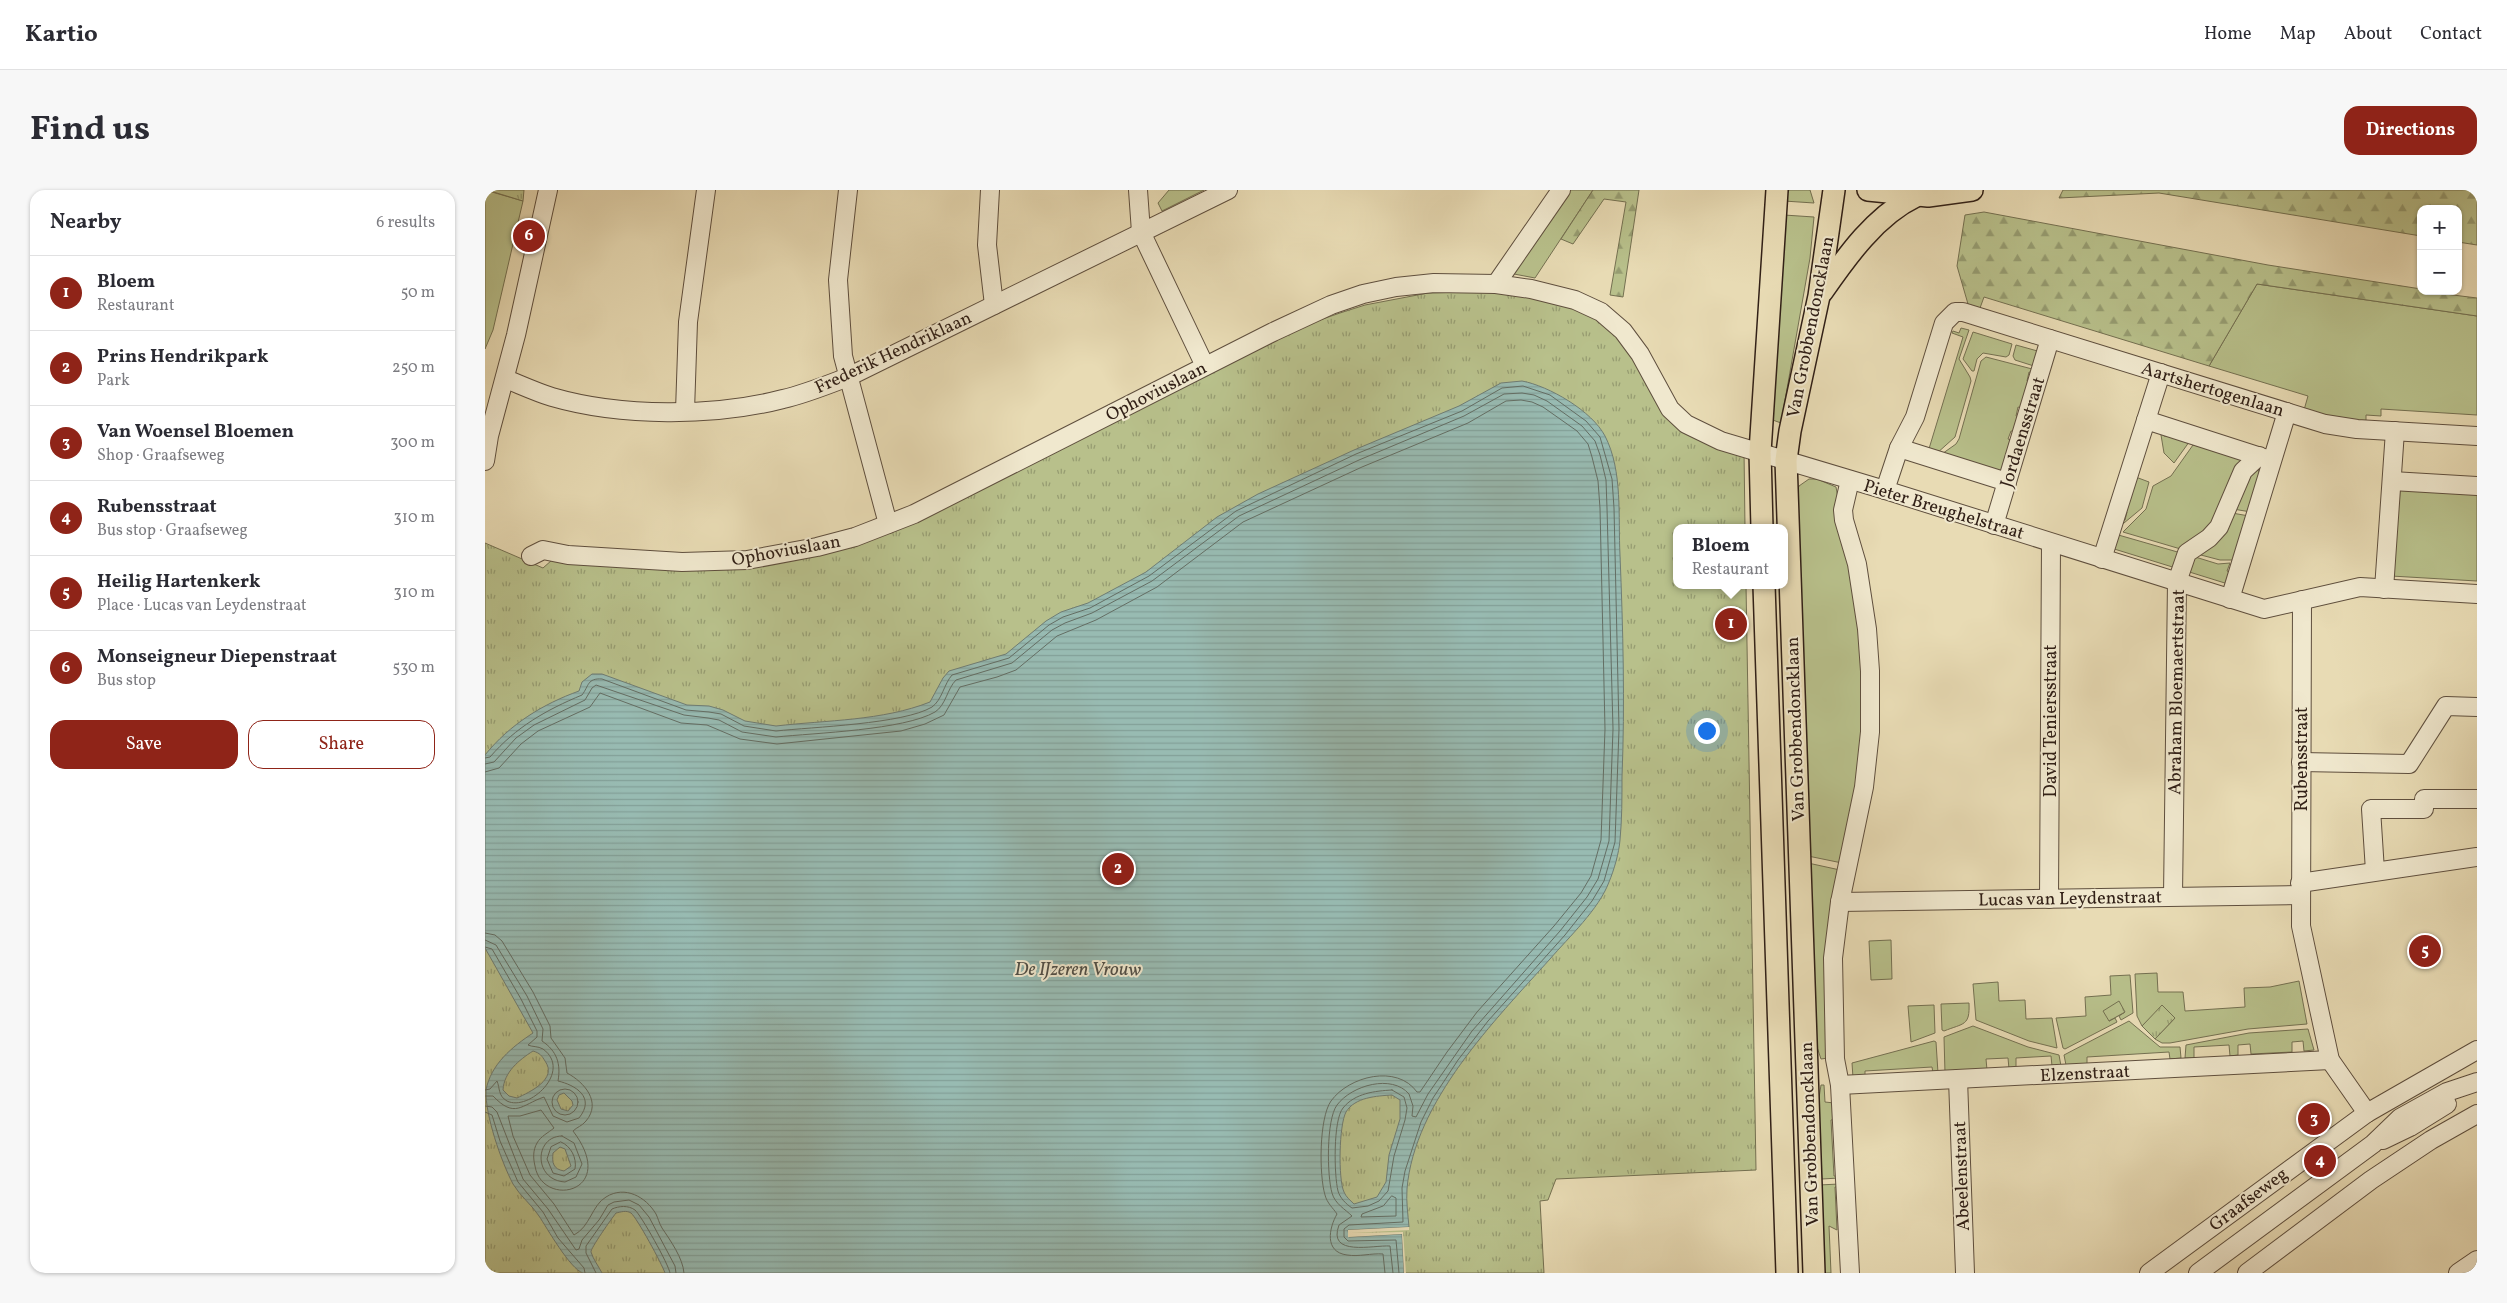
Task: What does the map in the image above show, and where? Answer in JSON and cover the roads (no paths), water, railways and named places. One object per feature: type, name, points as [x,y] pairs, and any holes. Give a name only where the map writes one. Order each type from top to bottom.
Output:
[{"type":"main road","name":"Van Grobbendoncklaan","points":[[1762,524],[1760,452],[1777,190]]},
{"type":"main road","name":"Van Grobbendoncklaan","points":[[1814,1273],[1786,460],[1790,431],[1819,296],[1834,190]]},
{"type":"main road","points":[[1868,190],[1916,196],[1948,195],[1971,190]]},
{"type":"main road","points":[[1819,296],[1839,268],[1886,213],[1916,196]]},
{"type":"main road","name":"Van Grobbendoncklaan","points":[[1764,589],[1787,1273]]},
{"type":"street","points":[[485,461],[487,439],[505,379],[548,190]]},
{"type":"street","points":[[685,411],[688,322],[706,190]]},
{"type":"street","points":[[848,190],[838,280],[843,356],[889,524]]},
{"type":"street","points":[[990,190],[987,245],[994,304]]},
{"type":"street","points":[[1138,190],[1141,232],[1205,366]]},
{"type":"street","name":"Frederik Hendriklaan","points":[[505,379],[552,397],[622,409],[685,411],[732,408],[783,400],[848,377],[1228,190]]},
{"type":"street","points":[[1496,284],[1561,190]]},
{"type":"street","name":"Ophoviuslaan","points":[[531,556],[543,550],[568,555],[682,562],[747,560],[855,537],[913,514],[1298,320],[1363,294],[1396,287],[1434,283],[1496,284],[1531,289],[1575,300],[1601,312],[1623,331],[1640,354],[1670,409],[1686,424],[1704,435],[1760,452]]},
{"type":"street","name":"Aartshertogenlaan","points":[[1899,448],[1915,417],[1944,323],[1955,312],[1963,312],[2325,424],[2357,429],[2477,436]]},
{"type":"street","name":"Jordaensstraat","points":[[1994,525],[2051,339]]},
{"type":"street","points":[[2102,558],[2161,373]]},
{"type":"street","points":[[2230,599],[2266,458],[2287,412]]},
{"type":"street","points":[[2146,420],[2266,458]]},
{"type":"street","points":[[2384,589],[2395,431]]},
{"type":"street","points":[[1885,490],[1899,448],[2007,482]]},
{"type":"street","name":"Pieter Breughelstraat","points":[[1760,452],[2264,609],[2360,587],[2477,594]]},
{"type":"street","name":"Abraham Bloemaertstraat","points":[[2173,896],[2177,582],[2187,553],[2209,538],[2219,527],[2243,471],[2266,458]]},
{"type":"street","name":"Van Grobbendoncklaan","points":[[1850,480],[1843,510],[1844,520],[1857,564],[1867,630],[1870,671],[1869,732],[1858,820],[1841,902],[1833,958],[1835,1059],[1840,1085],[1850,1273]]},
{"type":"street","points":[[2392,481],[2477,486]]},
{"type":"street","name":"David Teniersstraat","points":[[2049,899],[2051,543]]},
{"type":"street","name":"Rubensstraat","points":[[2301,600],[2301,926],[2330,1060],[2367,1113]]},
{"type":"street","points":[[2301,762],[2409,764],[2446,706],[2477,707]]},
{"type":"street","points":[[2375,871],[2371,809],[2424,809],[2424,798],[2477,799]]},
{"type":"street","name":"Lucas van Leydenstraat","points":[[1841,902],[2173,896],[2300,888],[2375,871],[2477,857]]},
{"type":"street","name":"Graafseweg","points":[[2149,1273],[2367,1113],[2477,1050]]},
{"type":"street","name":"Elzenstraat","points":[[1840,1085],[2330,1060]]},
{"type":"street","name":"Abeelenstraat","points":[[1958,1079],[1965,1273]]},
{"type":"street","name":"Graafseweg","points":[[2198,1273],[2373,1144],[2391,1137],[2420,1121],[2474,1083]]},
{"type":"street","points":[[2247,1273],[2268,1267],[2371,1180],[2431,1140],[2477,1114]]},
{"type":"street","points":[[2457,1273],[2477,1260]]},
{"type":"water","name":"De IJzeren Vrouw","points":[[1522,381],[1545,388],[1569,401],[1599,427],[1605,436],[1615,464],[1619,494],[1623,666],[1622,816],[1620,840],[1613,872],[1598,902],[1583,922],[1482,1036],[1441,1094],[1425,1125],[1413,1157],[1407,1189],[1409,1227],[1348,1230],[1349,1237],[1402,1234],[1404,1273],[665,1273],[655,1251],[638,1223],[631,1213],[625,1211],[616,1213],[591,1252],[602,1273],[583,1273],[572,1264],[559,1248],[536,1212],[513,1184],[495,1138],[486,1100],[486,1090],[489,1081],[498,1064],[510,1050],[533,1033],[485,948],[485,755],[505,734],[540,709],[579,691],[582,682],[592,674],[602,674],[687,705],[709,706],[723,710],[745,721],[776,726],[874,716],[893,713],[930,702],[949,671],[1006,654],[1046,621],[1061,612],[1088,603],[1146,572],[1217,517],[1258,494],[1354,450],[1459,406],[1501,383]],"holes":[[[533,1051],[541,1055],[545,1061],[548,1074],[541,1084],[517,1098],[509,1096],[503,1090],[509,1072]],[[564,1093],[572,1101],[573,1105],[568,1111],[561,1109],[557,1100],[559,1095]],[[1392,1095],[1400,1100],[1400,1119],[1389,1155],[1386,1182],[1377,1197],[1354,1204],[1347,1197],[1342,1185],[1340,1164],[1342,1128],[1346,1112],[1350,1107],[1361,1100]],[[560,1147],[565,1149],[571,1166],[564,1171],[557,1169],[553,1163],[553,1153]]]},
{"type":"place","name":"Monseigneur Diepenstraat","points":[[529,236]]},
{"type":"place","name":"Bloem","points":[[1731,624]]},
{"type":"place","name":"Prins Hendrikpark","points":[[1118,869]]},
{"type":"place","name":"Heilig Hartenkerk","points":[[2425,951]]},
{"type":"place","name":"Van Woensel Bloemen","points":[[2314,1119]]},
{"type":"place","name":"Rubensstraat","points":[[2320,1161]]}]
